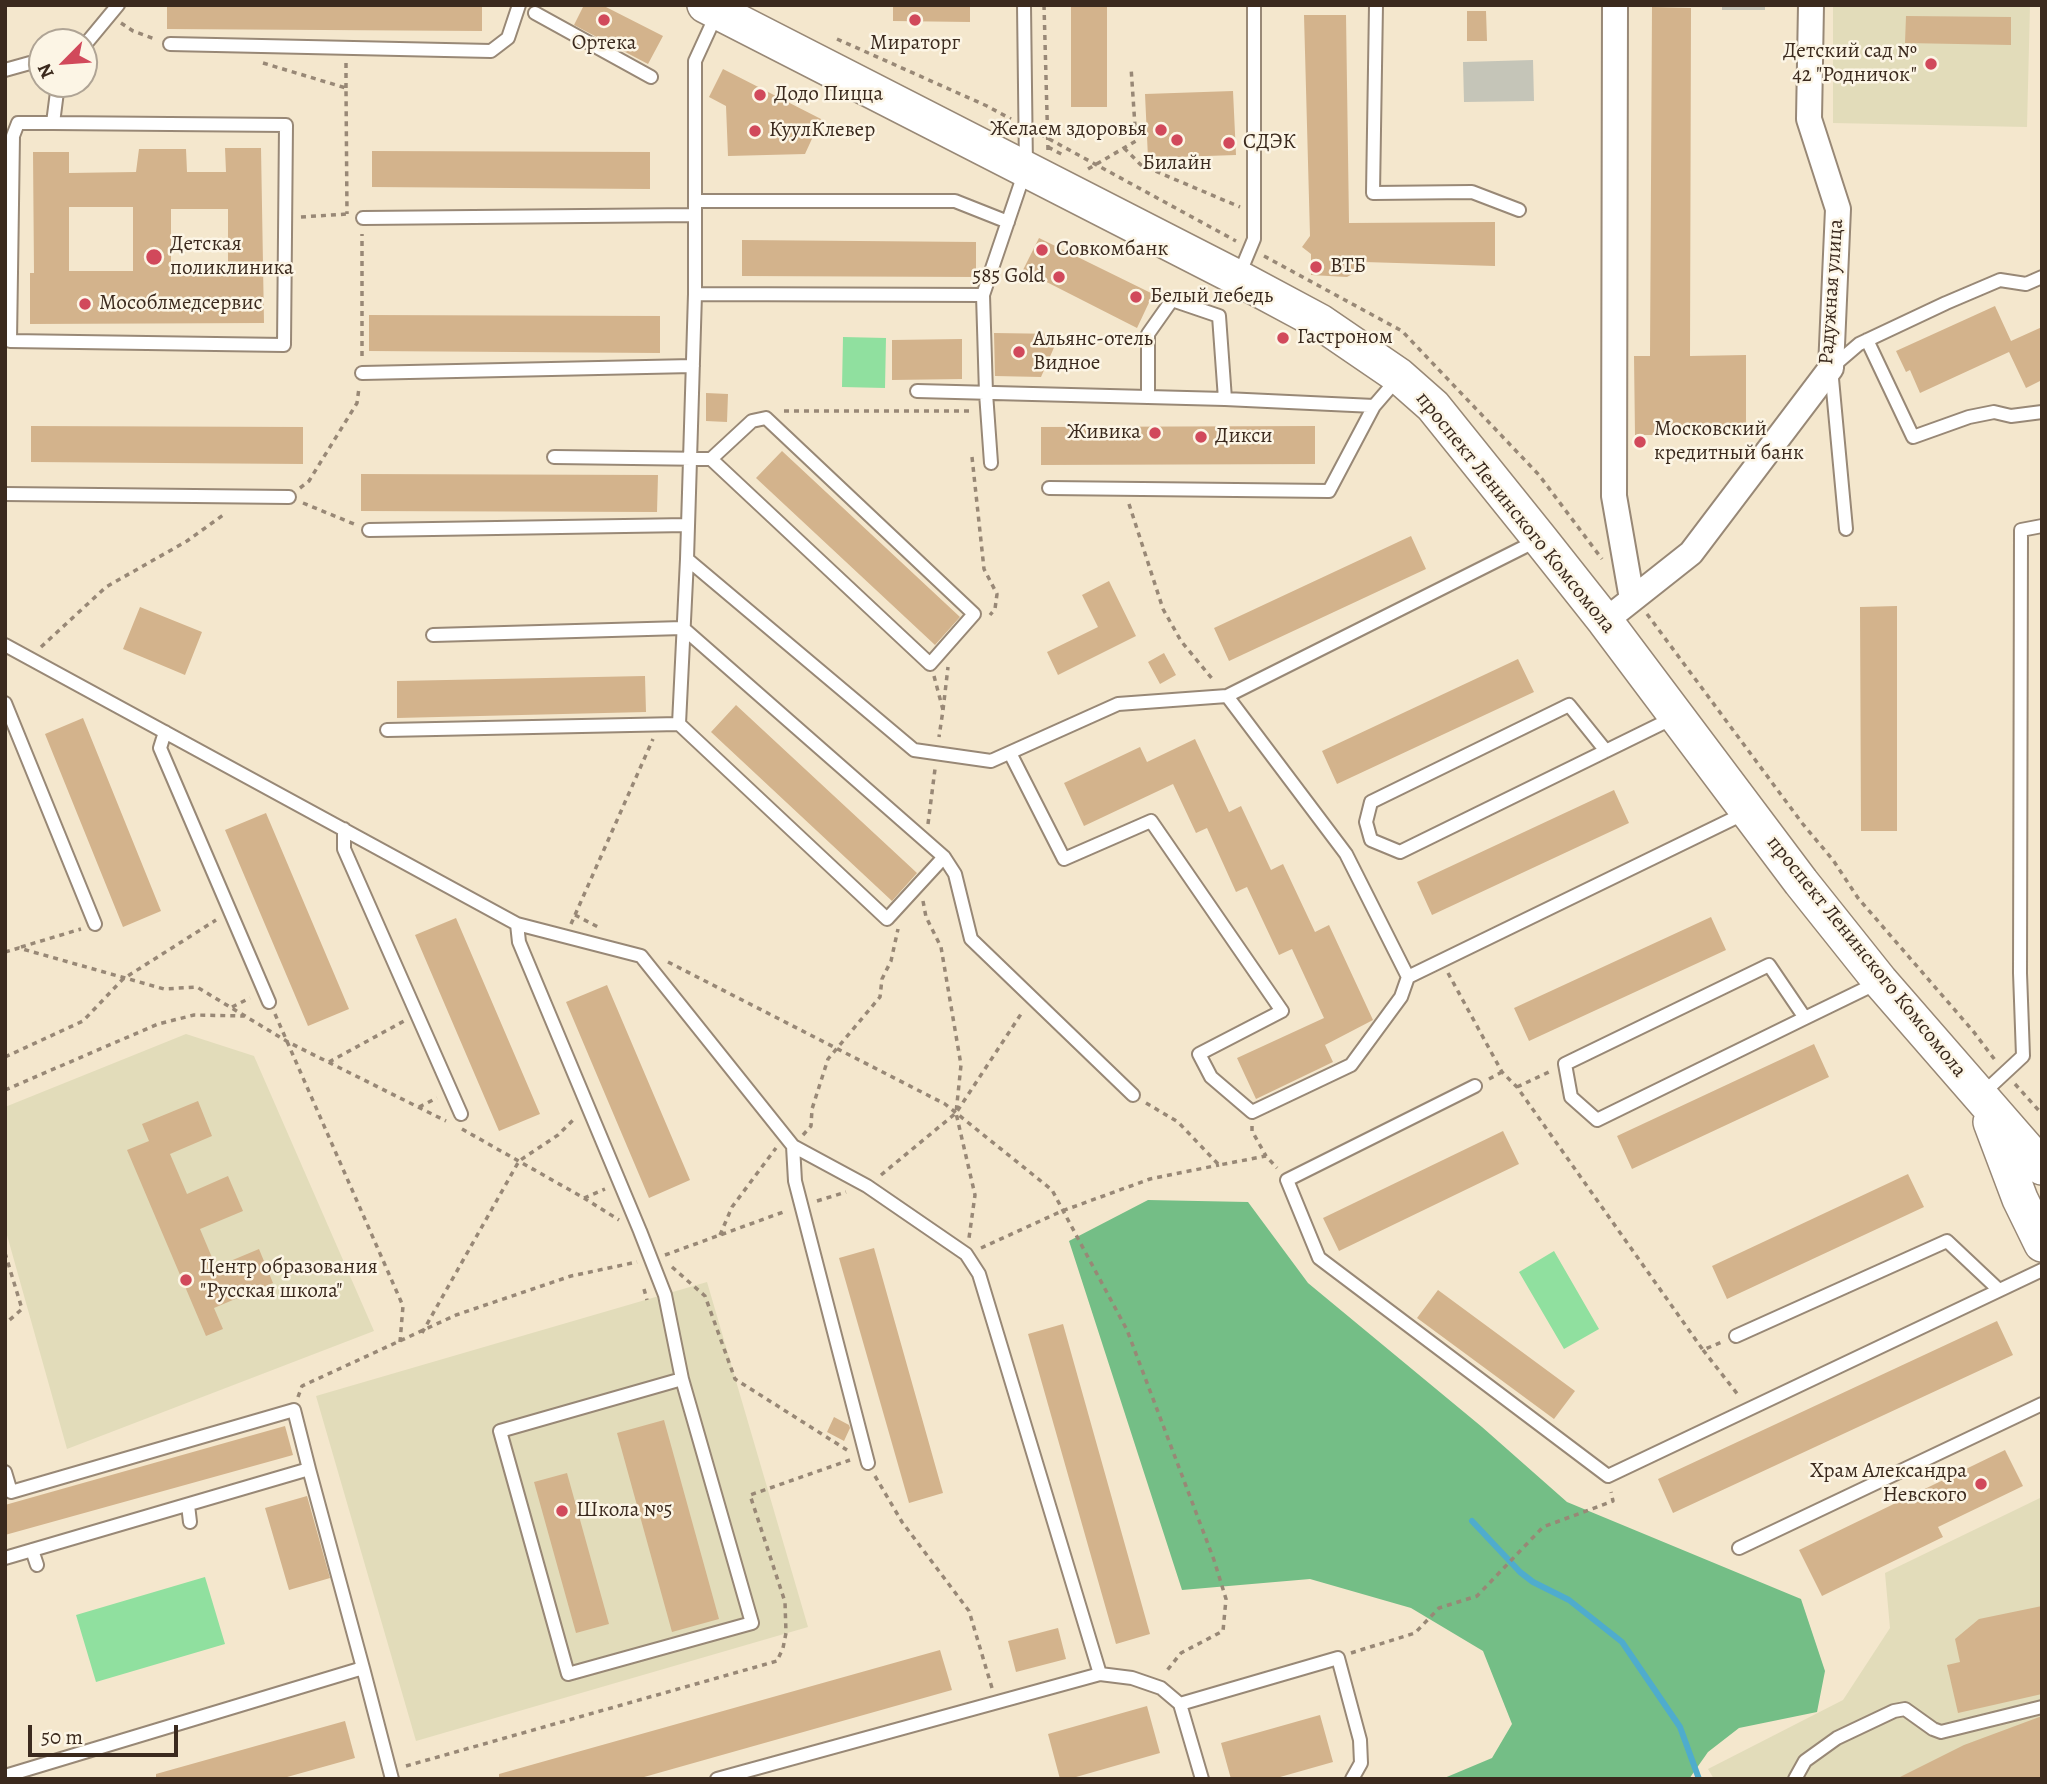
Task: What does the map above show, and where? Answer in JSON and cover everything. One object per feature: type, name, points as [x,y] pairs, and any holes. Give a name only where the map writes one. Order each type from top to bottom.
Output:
[{"type":"main road","name":"проспект Ленинского Комсомола","points":[[712,8],[1054,164],[1244,263],[1321,322],[1399,376],[1433,406],[1540,539],[1881,981],[1992,1084],[2042,1167]]},
{"type":"main road","points":[[1992,1084],[2031,1188],[2042,1244]]},
{"type":"street","points":[[1615,5],[1614,496],[1632,599]]},
{"type":"street","name":"Радужная улица","points":[[1605,621],[1691,553],[1831,368],[1838,209],[1809,119],[1811,5]]},
{"type":"lane","points":[[170,44],[491,51],[508,38],[519,5]]},
{"type":"lane","points":[[991,463],[983,295],[1007,222],[1054,164],[1025,126],[1024,5]]},
{"type":"lane","points":[[1244,263],[1254,239],[1254,5]]},
{"type":"lane","points":[[1376,5],[1373,193],[1472,192],[1519,210]]},
{"type":"lane","points":[[679,724],[695,294],[695,61],[712,8]]},
{"type":"lane","points":[[98,29],[114,10]]},
{"type":"lane","points":[[535,13],[651,77]]},
{"type":"lane","points":[[5,70],[28,64]]},
{"type":"lane","points":[[52,123],[56,98]]},
{"type":"lane","points":[[52,123],[286,125],[284,345],[8,345],[13,136],[18,124],[52,123]]},
{"type":"lane","points":[[695,201],[955,201],[1007,222]]},
{"type":"lane","points":[[363,218],[695,215]]},
{"type":"lane","points":[[1846,529],[1831,368],[1859,344],[2000,280],[2026,284],[2042,277]]},
{"type":"lane","points":[[695,294],[983,295]]},
{"type":"lane","points":[[1148,396],[1148,334],[1172,300],[1219,316],[1225,399]]},
{"type":"lane","points":[[1867,340],[1913,437],[1969,417],[1994,412],[2011,416],[2042,412]]},
{"type":"lane","points":[[362,373],[693,366]]},
{"type":"lane","points":[[1049,488],[1329,491],[1374,406],[1399,376]]},
{"type":"lane","points":[[917,391],[1148,396],[1374,406]]},
{"type":"lane","points":[[554,457],[711,459],[930,664],[974,614],[766,418],[752,421],[711,459]]},
{"type":"lane","points":[[5,494],[289,497]]},
{"type":"lane","points":[[369,530],[688,525]]},
{"type":"lane","points":[[1992,1084],[2023,1056],[2020,973],[2021,530],[2042,527]]},
{"type":"lane","points":[[687,559],[914,750],[991,761],[1118,704],[1227,696],[1540,539]]},
{"type":"lane","points":[[433,635],[683,628],[944,856],[955,874],[971,939],[1133,1095]]},
{"type":"lane","points":[[5,645],[517,924],[641,956],[793,1146],[867,1186],[966,1254],[979,1274],[1100,1674]]},
{"type":"lane","points":[[1227,696],[1346,854],[1408,977]]},
{"type":"lane","points":[[5,703],[95,924]]},
{"type":"lane","points":[[1606,751],[1569,705],[1371,802],[1366,822],[1371,840],[1401,852],[1606,751],[1676,716]]},
{"type":"lane","points":[[387,730],[679,724],[887,919],[944,856]]},
{"type":"lane","points":[[165,732],[160,748],[269,1002]]},
{"type":"lane","points":[[1010,753],[1064,859],[1151,821],[1282,1011],[1199,1054],[1211,1077],[1252,1112],[1351,1065],[1401,997],[1408,977],[1748,812]]},
{"type":"lane","points":[[344,829],[344,849],[461,1114]]},
{"type":"lane","points":[[517,924],[519,942],[665,1295],[682,1378],[752,1623],[568,1674],[500,1431],[682,1378]]},
{"type":"lane","points":[[1805,1018],[1769,965],[1565,1063],[1571,1097],[1597,1120],[1881,981]]},
{"type":"lane","points":[[1475,1086],[1287,1180],[1319,1258],[1608,1476],[2042,1270]]},
{"type":"lane","points":[[793,1146],[796,1181],[868,1463]]},
{"type":"lane","points":[[1736,1336],[1947,1241],[1999,1290]]},
{"type":"lane","points":[[1739,1548],[2042,1404]]},
{"type":"lane","points":[[5,1472],[11,1492],[293,1410],[393,1779]]},
{"type":"lane","points":[[5,1558],[309,1469]]},
{"type":"lane","points":[[188,1505],[190,1522]]},
{"type":"lane","points":[[32,1550],[37,1565]]},
{"type":"lane","points":[[1180,1704],[1338,1658],[1360,1740],[1362,1763],[1352,1779]]},
{"type":"lane","points":[[5,1776],[363,1668]]},
{"type":"lane","points":[[717,1779],[1100,1674],[1132,1678],[1161,1688],[1180,1704],[1202,1779]]},
{"type":"lane","points":[[1795,1779],[1805,1761],[1837,1738],[1894,1711],[1905,1709],[1941,1732],[2042,1707]]},
{"type":"path","points":[[1044,5],[1048,138],[1054,164],[1089,170],[1136,141],[1131,67]]},
{"type":"path","points":[[114,10],[133,31],[170,44]]},
{"type":"path","points":[[835,39],[987,106],[1048,138],[1097,165],[1244,263],[1402,331],[1524,457],[1608,567]]},
{"type":"path","points":[[346,48],[347,214]]},
{"type":"path","points":[[255,61],[346,88]]},
{"type":"path","points":[[1124,148],[1141,165],[1254,213]]},
{"type":"path","points":[[285,219],[331,213],[363,218],[362,373],[357,404],[309,481],[289,497],[369,530]]},
{"type":"path","points":[[766,418],[779,411],[972,411]]},
{"type":"path","points":[[972,450],[984,569],[998,594],[995,609],[987,619]]},
{"type":"path","points":[[1124,489],[1163,609],[1181,641],[1227,696]]},
{"type":"path","points":[[29,658],[106,587],[187,541],[249,497]]},
{"type":"path","points":[[1632,599],[1651,619],[1802,823],[1833,860],[1858,898],[1973,1031],[1992,1084],[2042,1114]]},
{"type":"path","points":[[943,710],[948,666]]},
{"type":"path","points":[[566,936],[659,724]]},
{"type":"path","points":[[920,882],[926,917],[940,947],[961,1065],[956,1113],[975,1195],[966,1254]]},
{"type":"path","points":[[720,1235],[733,1207],[769,1156],[778,1146],[793,1146],[811,1126],[812,1109],[828,1059],[880,997],[882,979],[891,961],[898,935],[899,906]]},
{"type":"path","points":[[5,1057],[83,1021],[123,979],[230,911]]},
{"type":"path","points":[[575,915],[600,928]]},
{"type":"path","points":[[5,952],[95,924]]},
{"type":"path","points":[[19,948],[164,989],[197,987],[288,1041],[449,1123]]},
{"type":"path","points":[[662,959],[945,1104],[1052,1190],[1127,1330],[1214,1560],[1226,1599],[1223,1631],[1181,1653],[1165,1671],[1168,1693]]},
{"type":"path","points":[[1442,961],[1502,1072],[1517,1087],[1703,1350],[1748,1409]]},
{"type":"path","points":[[996,1702],[969,1611],[902,1521],[868,1463],[735,1379],[705,1296],[660,1256],[802,1205],[867,1186],[956,1113],[1032,997]]},
{"type":"path","points":[[269,1002],[403,1306],[400,1342]]},
{"type":"path","points":[[329,1062],[417,1014]]},
{"type":"path","points":[[5,1090],[158,1024],[194,1015],[246,1016]]},
{"type":"path","points":[[1517,1087],[1565,1063]]},
{"type":"path","points":[[1133,1095],[1178,1122],[1219,1165]]},
{"type":"path","points":[[422,1333],[519,1161],[558,1135],[587,1107]]},
{"type":"path","points":[[459,1128],[584,1198],[622,1223]]},
{"type":"path","points":[[1252,1131],[1266,1156],[1287,1180]]},
{"type":"path","points":[[966,1254],[1062,1211],[1150,1179],[1266,1156]]},
{"type":"path","points":[[584,1198],[619,1184]]},
{"type":"path","points":[[5,1253],[22,1309],[5,1325]]},
{"type":"path","points":[[293,1410],[302,1386],[422,1333],[456,1315],[571,1276],[650,1260]]},
{"type":"path","points":[[1703,1350],[1736,1336]]},
{"type":"path","points":[[1338,1658],[1415,1633],[1439,1608],[1477,1596],[1544,1527],[1613,1501],[1608,1476]]},
{"type":"shaded area","points":[[1722,5],[1765,5],[1765,10],[1722,10]]},
{"type":"shaded area","name":"Детский сад № 42 \"Родничок\"","points":[[1833,5],[2030,5],[2027,127],[1833,123]]},
{"type":"shaded area","points":[[1533,60],[1534,101],[1464,102],[1463,62]]},
{"type":"shaded area","name":"Центр образования \"Русская школа\"","points":[[186,1034],[254,1056],[374,1331],[67,1449],[5,1228],[5,1107]]},
{"type":"shaded area","name":"Школа №5","points":[[707,1282],[808,1627],[416,1741],[316,1396]]},
{"type":"shaded area","points":[[2042,1497],[2042,1779],[1714,1779],[1708,1769],[1843,1700],[1890,1628],[1885,1573]]},
{"type":"green space","points":[[843,337],[886,338],[885,388],[842,387]]},
{"type":"green space","points":[[1148,1200],[1248,1202],[1308,1283],[1482,1427],[1567,1502],[1801,1599],[1825,1671],[1817,1712],[1739,1728],[1708,1752],[1689,1779],[1442,1779],[1492,1758],[1512,1724],[1483,1651],[1411,1608],[1310,1579],[1182,1590],[1069,1241]]},
{"type":"green space","points":[[1554,1251],[1599,1329],[1564,1349],[1519,1272]]},
{"type":"green space","points":[[205,1577],[225,1644],[96,1682],[76,1615]]},
{"type":"building","points":[[167,5],[482,5],[482,31],[167,29]]},
{"type":"building","points":[[584,5],[602,5],[663,36],[648,64],[574,25]]},
{"type":"building","points":[[893,5],[970,5],[970,22],[893,21]]},
{"type":"building","points":[[1071,5],[1107,5],[1107,107],[1071,107]]},
{"type":"building","points":[[1652,7],[1691,8],[1690,356],[1746,355],[1746,435],[1635,435],[1634,356],[1650,356]]},
{"type":"building","points":[[1467,11],[1486,11],[1487,41],[1467,41]]},
{"type":"building","points":[[1304,15],[1346,15],[1349,223],[1495,222],[1495,266],[1364,262],[1356,272],[1347,277],[1311,275],[1311,254],[1302,247],[1310,236]]},
{"type":"building","points":[[1906,16],[2011,17],[2011,45],[1905,43]]},
{"type":"building","points":[[723,69],[821,119],[805,154],[728,156],[726,106],[709,97]]},
{"type":"building","points":[[1233,91],[1236,155],[1148,158],[1145,94]]},
{"type":"building","points":[[225,148],[261,148],[264,323],[30,324],[30,273],[34,273],[33,152],[69,152],[69,173],[136,172],[139,149],[186,149],[187,172],[226,172]],"holes":[[[69,207],[133,207],[133,271],[69,271]],[[171,209],[228,209],[228,272],[171,272]]]},
{"type":"building","points":[[372,151],[650,152],[650,189],[372,187]]},
{"type":"building","points":[[1039,238],[1153,294],[1137,328],[1023,270]]},
{"type":"building","points":[[742,240],[976,242],[976,277],[742,276]]},
{"type":"building","points":[[1995,306],[2011,341],[2042,327],[2042,380],[2026,388],[2009,352],[1920,393],[1910,370],[1906,372],[1896,351]]},
{"type":"building","points":[[369,315],[660,316],[660,353],[369,351]]},
{"type":"building","points":[[994,333],[1060,334],[1041,377],[995,376]]},
{"type":"building","points":[[962,339],[962,379],[892,380],[892,340]]},
{"type":"building","points":[[706,393],[728,394],[727,422],[706,421]]},
{"type":"building","points":[[31,426],[303,427],[303,464],[31,462]]},
{"type":"building","points":[[1315,426],[1315,464],[1041,465],[1041,427]]},
{"type":"building","points":[[782,451],[960,617],[935,645],[756,478]]},
{"type":"building","points":[[361,474],[658,475],[657,512],[361,511]]},
{"type":"building","points":[[1411,536],[1426,569],[1229,661],[1214,628]]},
{"type":"building","points":[[1109,581],[1136,636],[1058,675],[1047,652],[1098,627],[1082,595]]},
{"type":"building","points":[[1897,606],[1897,831],[1861,831],[1860,607]]},
{"type":"building","points":[[140,607],[202,632],[185,675],[123,649]]},
{"type":"building","points":[[1164,653],[1176,675],[1160,684],[1148,662]]},
{"type":"building","points":[[1518,659],[1534,692],[1337,784],[1322,751]]},
{"type":"building","points":[[645,676],[646,712],[397,718],[397,681]]},
{"type":"building","points":[[736,705],[917,873],[892,901],[711,732]]},
{"type":"building","points":[[83,718],[161,911],[123,927],[45,734]]},
{"type":"building","points":[[1195,739],[1229,812],[1241,806],[1271,870],[1283,864],[1315,932],[1329,925],[1373,1020],[1325,1045],[1333,1062],[1256,1099],[1237,1058],[1324,1018],[1292,949],[1279,955],[1247,887],[1236,892],[1207,828],[1196,833],[1173,784],[1084,826],[1064,783],[1140,747],[1147,762]]},
{"type":"building","points":[[1614,790],[1629,823],[1432,915],[1417,882]]},
{"type":"building","points":[[266,813],[349,1009],[308,1026],[225,830]]},
{"type":"building","points":[[1711,917],[1726,950],[1529,1041],[1514,1008]]},
{"type":"building","points":[[456,918],[540,1114],[499,1131],[415,935]]},
{"type":"building","points":[[607,985],[690,1180],[649,1198],[566,1002]]},
{"type":"building","points":[[1814,1044],[1829,1077],[1632,1169],[1617,1136]]},
{"type":"building","points":[[198,1101],[212,1136],[170,1154],[187,1194],[228,1176],[243,1211],[200,1229],[216,1267],[259,1249],[273,1283],[214,1308],[223,1329],[206,1336],[127,1150],[149,1141],[142,1124]]},
{"type":"building","points":[[1503,1131],[1519,1164],[1339,1251],[1323,1218]]},
{"type":"building","points":[[1908,1174],[1924,1207],[1727,1299],[1712,1266]]},
{"type":"building","points":[[874,1248],[943,1493],[909,1503],[839,1258]]},
{"type":"building","points":[[1438,1290],[1575,1391],[1554,1419],[1417,1318]]},
{"type":"building","points":[[1997,1321],[2013,1355],[1673,1513],[1658,1479]]},
{"type":"building","points":[[1063,1324],[1150,1634],[1116,1644],[1028,1334]]},
{"type":"building","points":[[834,1417],[849,1425],[844,1441],[827,1432]]},
{"type":"building","points":[[664,1420],[719,1619],[672,1632],[617,1433]]},
{"type":"building","points":[[285,1426],[293,1455],[5,1535],[5,1505]]},
{"type":"building","points":[[2005,1450],[2023,1486],[1938,1527],[1943,1537],[1822,1596],[1799,1550]]},
{"type":"building","points":[[567,1473],[609,1624],[576,1633],[534,1482]]},
{"type":"building","points":[[307,1496],[330,1578],[289,1590],[265,1508]]},
{"type":"building","points":[[2042,1606],[2042,1694],[1958,1713],[1947,1665],[1960,1662],[1955,1639],[1979,1619]]},
{"type":"building","points":[[1058,1628],[1066,1659],[1016,1672],[1008,1641]]},
{"type":"building","points":[[940,1650],[952,1690],[637,1779],[499,1779],[499,1774]]},
{"type":"building","points":[[1147,1706],[1160,1753],[1069,1779],[1060,1779],[1048,1734]]},
{"type":"building","points":[[1320,1715],[1333,1762],[1273,1779],[1231,1779],[1221,1743]]},
{"type":"building","points":[[2042,1716],[2042,1779],[1896,1779],[1964,1745]]},
{"type":"building","points":[[345,1721],[355,1758],[280,1779],[156,1779],[156,1774]]},
{"type":"waterway","points":[[1472,1521],[1520,1572],[1533,1582],[1569,1600],[1622,1642],[1680,1727],[1699,1779]]},
{"type":"place","name":"Ортека","points":[[604,20]]},
{"type":"place","name":"Мираторг","points":[[915,20]]},
{"type":"place","name":"Детский сад № 42 \"Родничок\"","points":[[1931,64]]},
{"type":"place","name":"Додо Пицца","points":[[760,95]]},
{"type":"place","name":"Желаем здоровья","points":[[1161,130]]},
{"type":"place","name":"КуулКлевер","points":[[755,131]]},
{"type":"place","name":"Билайн","points":[[1177,140]]},
{"type":"place","name":"СДЭК","points":[[1229,143]]},
{"type":"place","name":"Совкомбанк","points":[[1042,250]]},
{"type":"place","name":"Детская поликлиника","points":[[154,257]]},
{"type":"place","name":"ВТБ","points":[[1316,267]]},
{"type":"place","name":"585 Gold","points":[[1059,277]]},
{"type":"place","name":"Белый лебедь","points":[[1136,297]]},
{"type":"place","name":"Мособлмедсервис","points":[[85,304]]},
{"type":"place","name":"Гастроном","points":[[1283,338]]},
{"type":"place","name":"Альянс-отель Видное","points":[[1019,352]]},
{"type":"place","name":"Живика","points":[[1155,433]]},
{"type":"place","name":"Дикси","points":[[1201,437]]},
{"type":"place","name":"Московский кредитный банк","points":[[1640,442]]},
{"type":"place","name":"Центр образования \"Русская школа\"","points":[[186,1280]]},
{"type":"place","name":"Храм Александра Невского","points":[[1981,1484]]},
{"type":"place","name":"Школа №5","points":[[562,1511]]}]
